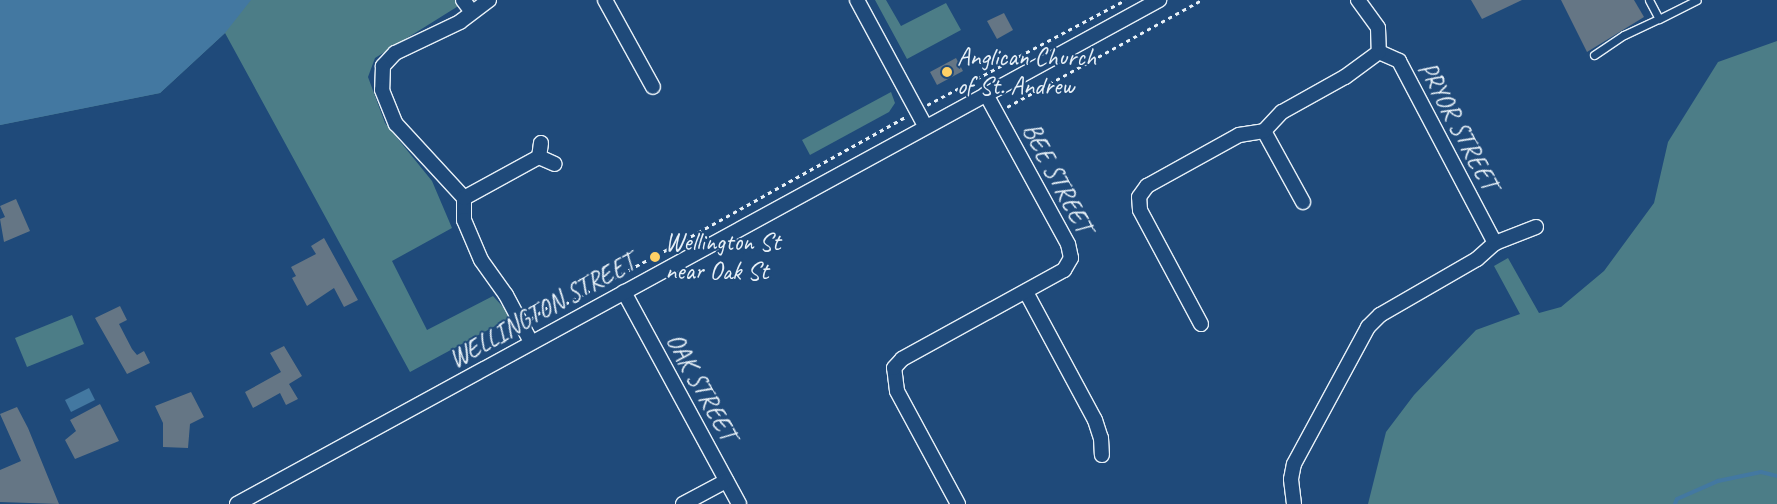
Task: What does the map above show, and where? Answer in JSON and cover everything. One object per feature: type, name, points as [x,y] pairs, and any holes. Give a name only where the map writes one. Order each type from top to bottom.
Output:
[{"type":"street","points":[[463,0],[472,12]]},
{"type":"street","points":[[489,0],[460,22],[395,53],[383,66],[382,90],[396,124],[464,198],[464,220],[481,260],[531,342]]},
{"type":"street","points":[[605,0],[653,86]]},
{"type":"street","points":[[857,0],[925,126]]},
{"type":"street","name":"WELLINGTON STREET","points":[[237,504],[925,126],[1159,0]]},
{"type":"street","points":[[1201,324],[1140,210],[1139,197],[1147,186],[1239,136],[1264,131],[1282,112],[1345,77],[1379,52],[1378,28],[1358,0]]},
{"type":"street","name":"PRYOR STREET","points":[[1379,52],[1399,61],[1494,243]]},
{"type":"street","name":"BEE STREET","points":[[986,94],[1071,253],[1064,270],[1026,292]]},
{"type":"street","points":[[1264,131],[1303,202]]},
{"type":"street","points":[[464,198],[539,157],[542,143]]},
{"type":"street","points":[[539,157],[555,164]]},
{"type":"street","points":[[1294,504],[1291,479],[1294,464],[1368,327],[1380,315],[1477,259],[1494,243],[1536,226]]},
{"type":"street","name":"OAK STREET","points":[[624,292],[739,504]]},
{"type":"street","points":[[958,504],[897,391],[893,380],[894,368],[902,359],[1026,292],[1095,420],[1101,438],[1102,456]]},
{"type":"street","points":[[683,504],[726,481]]},
{"type":"lane","points":[[1649,0],[1659,19]]},
{"type":"lane","points":[[1594,55],[1624,35],[1697,0]]},
{"type":"path","points":[[522,326],[553,304],[565,304],[917,110],[1125,0]]},
{"type":"path","points":[[998,114],[1018,99],[1202,0]]},
{"type":"green space","points":[[0,0],[468,0],[375,58],[368,77],[385,123],[432,181],[452,228],[392,261],[427,330],[493,296],[512,317],[410,372],[225,33],[160,93],[0,125]]},
{"type":"green space","points":[[875,0],[886,0],[901,26],[946,3],[961,30],[907,59]]},
{"type":"green space","points":[[1777,41],[1777,504],[1368,504],[1386,432],[1414,395],[1476,330],[1520,314],[1494,266],[1508,258],[1539,313],[1561,307],[1604,271],[1654,203],[1668,142],[1718,62]]},
{"type":"green space","points":[[891,92],[895,103],[889,112],[810,155],[802,140]]},
{"type":"green space","points":[[72,315],[84,344],[27,367],[15,338]]},
{"type":"water","points":[[0,0],[251,0],[225,33],[160,93],[0,125]]},
{"type":"water","points":[[89,388],[95,400],[71,412],[65,400]]},
{"type":"building","points":[[1471,0],[1522,0],[1482,19]]},
{"type":"building","points":[[1561,0],[1634,0],[1644,17],[1587,52]]},
{"type":"building","points":[[1004,13],[1013,30],[997,39],[987,21]]},
{"type":"building","name":"Anglican Church of St. Andrew","points":[[956,58],[963,71],[937,85],[930,72]]},
{"type":"building","points":[[16,199],[30,231],[4,242],[0,219],[5,217],[0,206]]},
{"type":"building","points":[[324,238],[358,300],[344,307],[334,288],[307,306],[292,278],[296,276],[291,267],[316,254],[311,246]]},
{"type":"building","points":[[120,306],[127,320],[119,324],[132,349],[137,355],[144,351],[150,363],[127,374],[95,318]]},
{"type":"building","points":[[284,346],[302,376],[289,384],[298,399],[286,405],[280,393],[253,408],[245,392],[281,372],[270,353]]},
{"type":"building","points":[[191,392],[204,417],[190,424],[188,448],[163,447],[163,423],[155,406]]},
{"type":"building","points":[[100,404],[119,441],[75,459],[65,440],[76,431],[70,420]]},
{"type":"building","points":[[17,407],[28,428],[59,504],[0,502],[0,470],[21,461],[0,414]]},
{"type":"waterway","points":[[1675,504],[1677,499],[1718,481],[1761,472],[1777,476]]},
{"type":"place","name":"Anglican Church of St. Andrew","points":[[947,72]]},
{"type":"place","name":"Wellington St near Oak St","points":[[655,257]]}]
